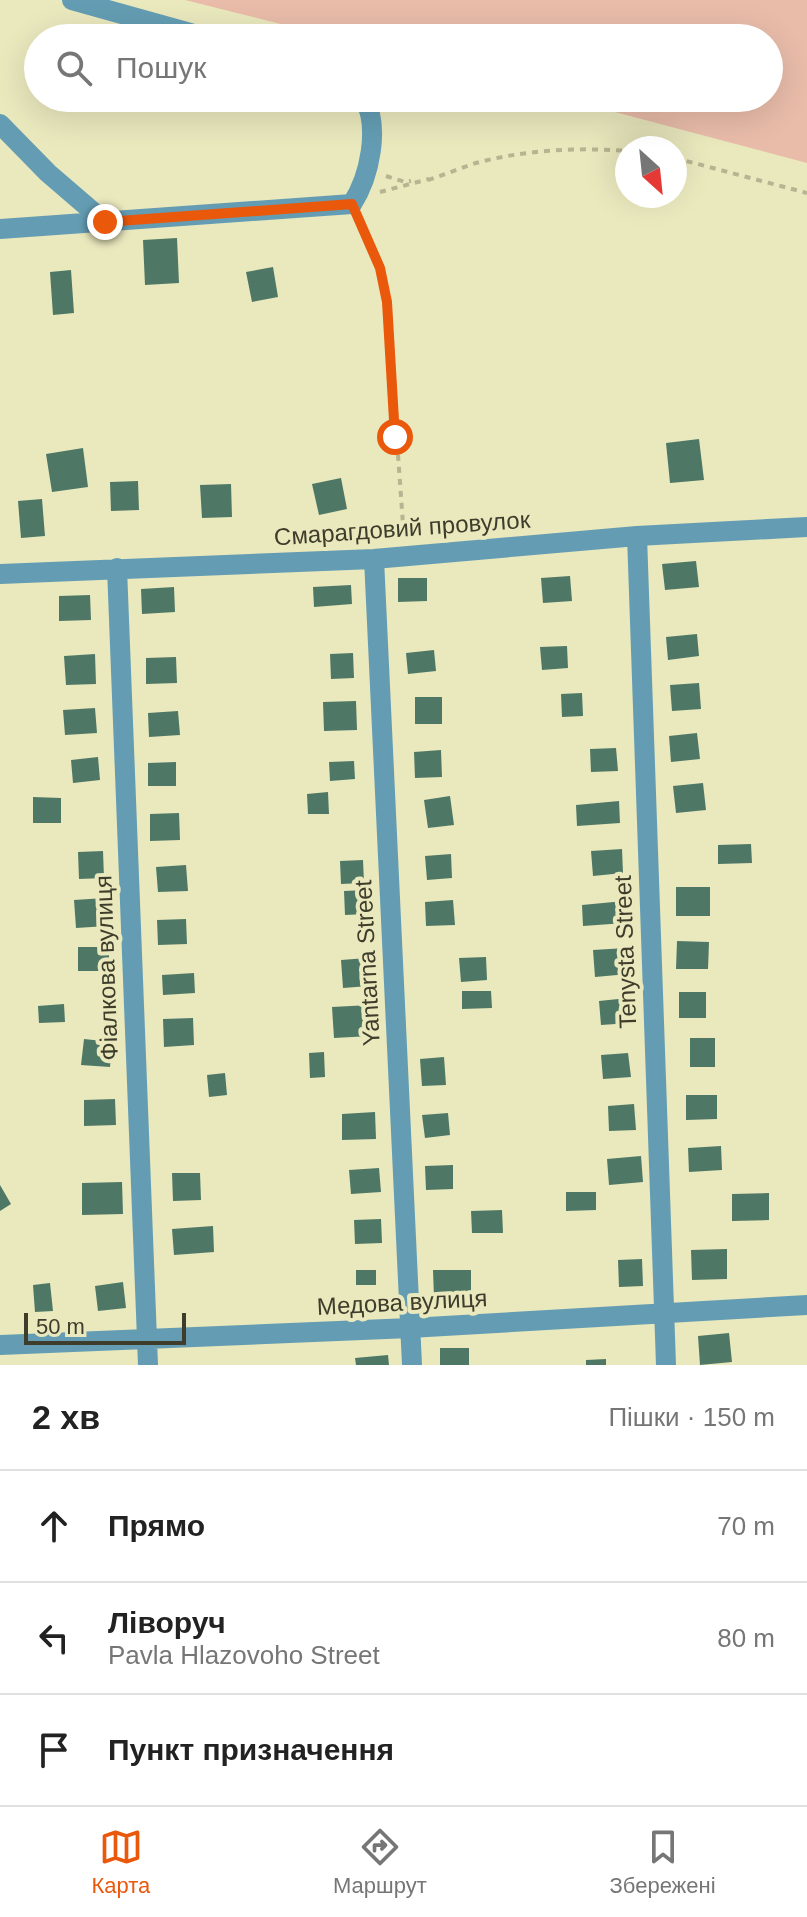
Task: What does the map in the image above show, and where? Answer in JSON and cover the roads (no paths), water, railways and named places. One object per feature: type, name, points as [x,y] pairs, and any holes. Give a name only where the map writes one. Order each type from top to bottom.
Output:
[{"type":"street","points":[[72,0],[158,24]]},
{"type":"street","points":[[0,229],[352,204],[370,156],[372,122],[369,112]]},
{"type":"street","points":[[0,124],[48,173],[105,222]]},
{"type":"street","name":"Смарагдовий провулок","points":[[0,574],[374,559],[637,536],[807,527]]},
{"type":"street","name":"Tenysta Street","points":[[637,536],[666,1365]]},
{"type":"street","name":"Yantarna Street","points":[[374,559],[412,1365]]},
{"type":"street","name":"Фіалкова вулиця","points":[[117,568],[148,1365]]},
{"type":"street","name":"Медова вулиця","points":[[0,1345],[410,1328],[807,1305]]}]
